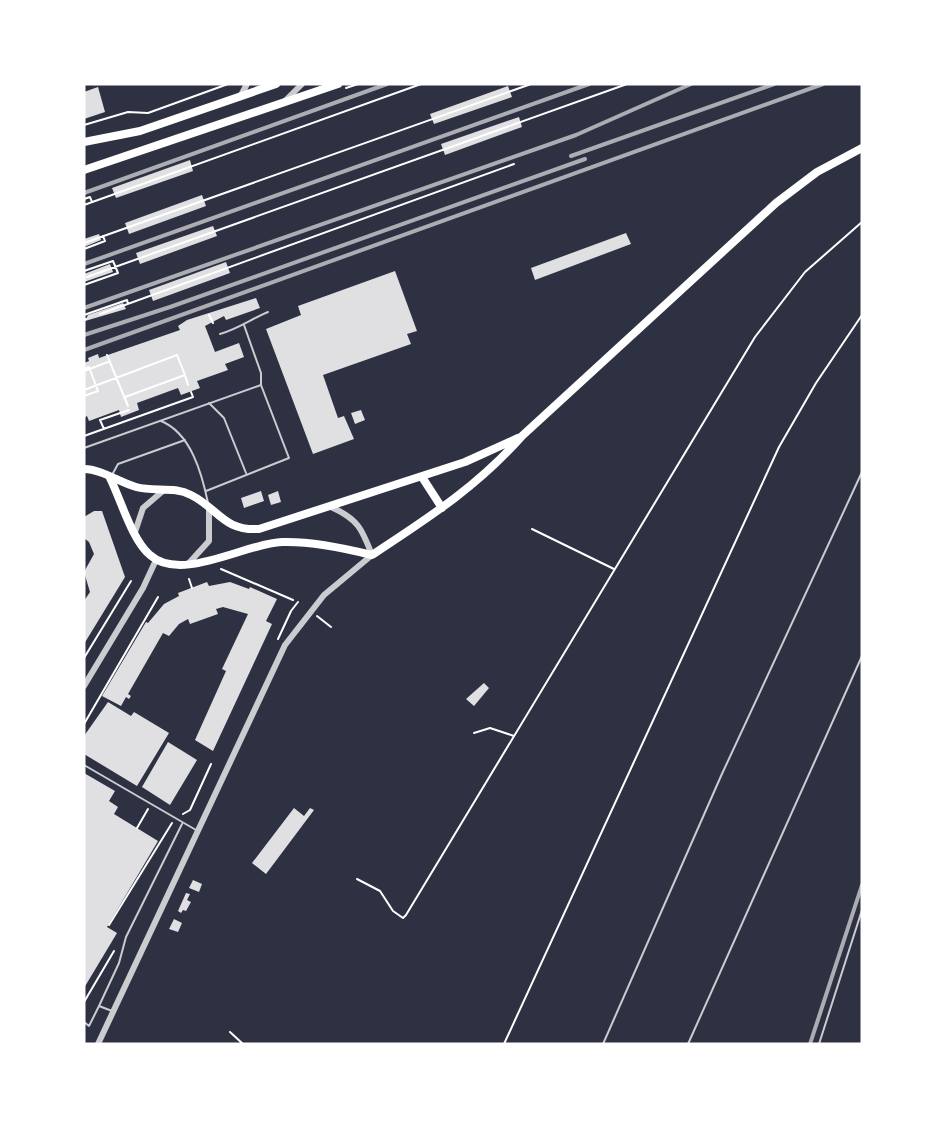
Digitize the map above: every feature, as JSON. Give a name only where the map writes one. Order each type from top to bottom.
[{"type":"main road","points":[[84,142],[140,132],[276,84]]},
{"type":"main road","points":[[84,170],[338,84]]},
{"type":"main road","points":[[111,478],[135,532],[145,550],[156,560],[174,564],[189,563],[216,559],[263,544],[284,542],[315,544],[372,555],[442,508],[494,468],[522,436],[776,203],[817,172],[862,148]]},
{"type":"main road","points":[[84,469],[148,489],[189,494],[230,525],[248,530],[268,528],[422,477],[465,462],[522,436]]},
{"type":"main road","points":[[422,477],[442,508]]},
{"type":"street","points":[[240,97],[247,84]]},
{"type":"street","points":[[282,103],[302,84]]},
{"type":"street","points":[[135,532],[142,508],[165,490]]},
{"type":"street","points":[[98,1044],[294,631],[324,595],[372,555],[362,528],[354,520],[331,507]]},
{"type":"street","points":[[189,563],[209,541],[209,509]]},
{"type":"street","points":[[84,686],[143,588],[156,560]]},
{"type":"lane","points":[[220,334],[244,326],[251,319],[268,312]]},
{"type":"lane","points":[[206,491],[246,473],[289,458],[261,385],[261,374],[244,326]]},
{"type":"lane","points":[[84,448],[261,385]]},
{"type":"lane","points":[[209,403],[224,418],[246,473]]},
{"type":"lane","points":[[161,421],[174,426],[185,440],[206,491],[209,509]]},
{"type":"lane","points":[[111,478],[118,464],[185,440]]},
{"type":"lane","points":[[603,1044],[731,754],[862,472]]},
{"type":"lane","points":[[688,1044],[862,656]]},
{"type":"lane","points":[[84,765],[182,825],[198,831]]},
{"type":"lane","points":[[84,1022],[89,1026],[119,963],[126,937],[182,825]]},
{"type":"lane","points":[[819,1044],[862,910]]},
{"type":"lane","points":[[99,1006],[114,1012]]},
{"type":"path","points":[[84,125],[128,112],[147,113],[226,84]]},
{"type":"path","points":[[84,205],[421,84]]},
{"type":"path","points":[[84,243],[531,84]]},
{"type":"path","points":[[87,277],[627,84]]},
{"type":"path","points":[[100,314],[514,164]]},
{"type":"path","points":[[84,199],[90,197],[92,202]]},
{"type":"path","points":[[357,879],[380,891],[397,915],[403,918],[406,915],[754,337],[805,272],[862,222]]},
{"type":"path","points":[[84,249],[105,241],[103,236]]},
{"type":"path","points":[[84,271],[113,261],[118,273],[84,285]]},
{"type":"path","points":[[84,315],[127,300],[129,304]]},
{"type":"path","points":[[210,315],[213,323]]},
{"type":"path","points":[[504,1044],[779,447],[816,383],[862,315]]},
{"type":"path","points":[[104,429],[100,420],[129,408],[106,355]]},
{"type":"path","points":[[84,390],[177,355],[188,385]]},
{"type":"path","points":[[84,370],[108,362]]},
{"type":"path","points":[[84,370],[89,367],[98,391],[84,396]]},
{"type":"path","points":[[125,397],[185,375]]},
{"type":"path","points":[[84,436],[193,397],[191,392]]},
{"type":"path","points":[[532,529],[614,569]]},
{"type":"path","points":[[220,569],[293,600]]},
{"type":"path","points":[[189,579],[192,588]]},
{"type":"path","points":[[84,658],[130,580]]},
{"type":"path","points":[[84,724],[158,597]]},
{"type":"path","points":[[316,616],[331,627]]},
{"type":"path","points":[[474,733],[490,728],[514,736]]},
{"type":"path","points":[[109,925],[174,819],[190,810],[211,764]]},
{"type":"path","points":[[137,828],[150,805]]},
{"type":"path","points":[[84,1002],[117,946],[126,937]]},
{"type":"path","points":[[94,972],[100,976]]},
{"type":"path","points":[[230,1032],[243,1044]]},
{"type":"building","points":[[508,86],[512,97],[434,124],[430,114]]},
{"type":"building","points":[[98,87],[105,112],[84,119],[84,92]]},
{"type":"building","points":[[519,117],[522,127],[445,155],[441,144]]},
{"type":"building","points":[[190,160],[193,171],[116,198],[112,188]]},
{"type":"building","points":[[202,195],[206,206],[129,234],[125,223]]},
{"type":"building","points":[[213,226],[217,236],[140,264],[136,253]]},
{"type":"building","points":[[626,233],[631,244],[535,280],[531,268]]},
{"type":"building","points":[[99,234],[101,240],[84,247],[84,239]]},
{"type":"building","points":[[226,262],[230,273],[153,301],[149,290]]},
{"type":"building","points":[[110,264],[113,272],[84,282],[84,274]]},
{"type":"building","points":[[395,271],[417,331],[407,334],[411,344],[323,375],[338,418],[344,416],[354,439],[313,454],[266,329],[301,315],[298,306]]},
{"type":"building","points":[[256,298],[260,308],[226,320],[224,316],[205,326],[215,352],[239,343],[244,357],[225,364],[228,370],[197,381],[200,388],[181,395],[178,388],[137,403],[139,410],[121,417],[119,410],[89,421],[87,416],[84,418],[84,363],[89,361],[88,358],[98,354],[99,358],[180,330],[178,326],[187,320]]},
{"type":"building","points":[[123,303],[126,309],[85,321],[88,315]]},
{"type":"building","points":[[361,410],[365,420],[355,424],[351,413]]},
{"type":"building","points":[[261,491],[264,501],[244,508],[241,498]]},
{"type":"building","points":[[278,491],[281,502],[271,505],[268,495]]},
{"type":"building","points":[[94,511],[102,511],[125,577],[84,644],[84,601],[90,592],[84,572],[94,554],[89,542],[84,538],[84,517]]},
{"type":"building","points":[[207,582],[209,586],[230,582],[249,589],[250,587],[277,599],[266,621],[272,624],[213,751],[195,740],[226,671],[222,669],[248,614],[223,607],[216,609],[218,614],[190,624],[188,619],[179,624],[169,636],[163,633],[128,694],[131,696],[129,699],[126,697],[121,706],[102,696],[146,622],[148,623],[164,604],[179,596],[178,593]]},
{"type":"building","points":[[484,683],[489,688],[474,706],[466,699]]},
{"type":"building","points":[[108,702],[131,716],[134,712],[169,733],[137,786],[84,754],[84,736]]},
{"type":"building","points":[[168,742],[197,760],[170,805],[142,787]]},
{"type":"building","points":[[84,773],[115,791],[109,801],[118,807],[114,814],[158,841],[107,927],[117,933],[84,988]]},
{"type":"building","points":[[294,808],[304,816],[310,808],[314,810],[266,874],[252,863]]},
{"type":"building","points":[[193,880],[202,884],[199,892],[189,888]]},
{"type":"building","points":[[186,893],[190,894],[187,900],[191,902],[186,911],[183,910],[181,913],[178,911]]},
{"type":"building","points":[[174,919],[182,923],[178,932],[169,929]]},
{"type":"railway","points":[[84,193],[387,84]]},
{"type":"railway","points":[[84,264],[589,84]]},
{"type":"railway","points":[[84,308],[576,135],[691,84]]},
{"type":"railway","points":[[571,156],[774,84]]},
{"type":"railway","points":[[84,350],[823,84]]},
{"type":"railway","points":[[84,335],[170,307],[585,159]]},
{"type":"railway","points":[[810,1044],[862,885]]}]
